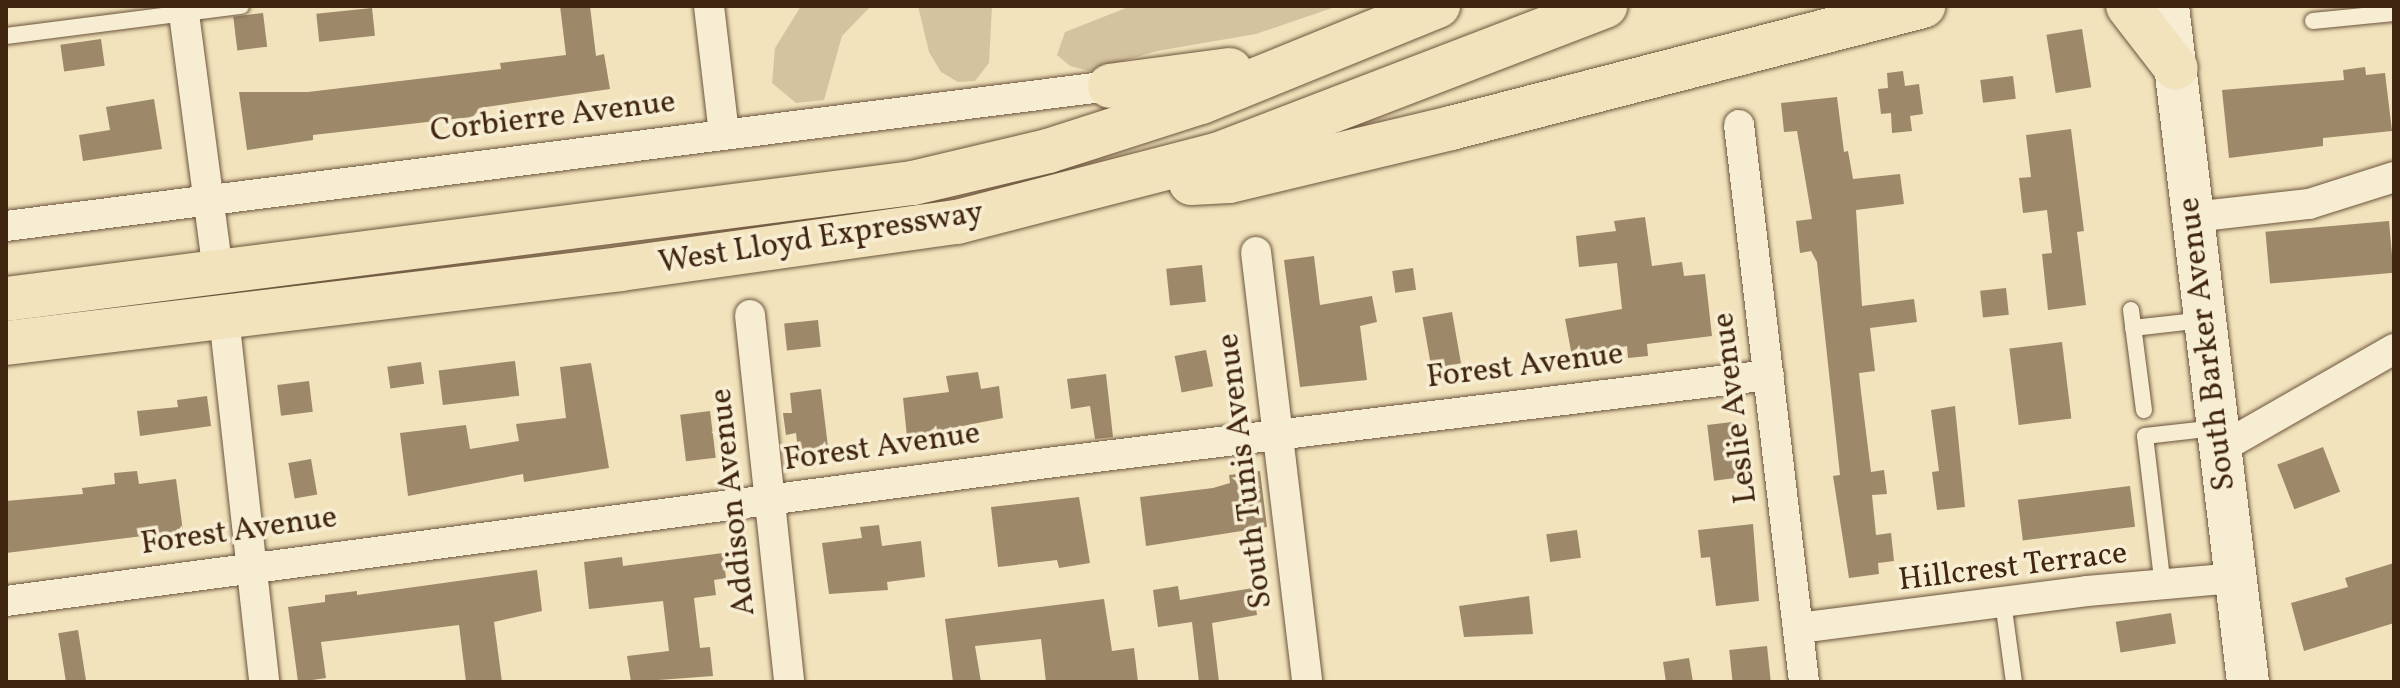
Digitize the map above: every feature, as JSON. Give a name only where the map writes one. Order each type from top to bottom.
[{"type":"highway","name":"West Lloyd Expressway","points":[[6,299],[913,183],[1048,151],[1201,102],[1438,6]]},
{"type":"highway","name":"West Lloyd Expressway","points":[[6,343],[824,243],[957,222],[1105,188],[1306,124],[1605,6]]},
{"type":"highway","points":[[1105,188],[1229,181],[1924,6]]},
{"type":"highway","points":[[2128,6],[2176,68]]},
{"type":"highway","points":[[1110,86],[1307,59]]},
{"type":"main road","name":"South Barker Avenue","points":[[2168,6],[2248,682]]},
{"type":"street","points":[[709,6],[724,133]]},
{"type":"street","points":[[184,10],[218,272]]},
{"type":"street","name":"Corbierre Avenue","points":[[6,226],[1110,86]]},
{"type":"street","name":"Leslie Avenue","points":[[1739,125],[1804,682]]},
{"type":"street","points":[[2193,217],[2309,204],[2394,177]]},
{"type":"street","name":"South Tunis Avenue","points":[[1256,252],[1307,682]]},
{"type":"street","name":"Addison Avenue","points":[[750,315],[789,682]]},
{"type":"street","points":[[224,317],[264,682]]},
{"type":"street","points":[[2220,438],[2394,349]]},
{"type":"street","name":"Forest Avenue","points":[[6,601],[250,566],[1769,375]]},
{"type":"street","name":"Hillcrest Terrace","points":[[1799,628],[2003,602],[2236,578]]},
{"type":"lane","points":[[6,36],[184,10],[241,6]]},
{"type":"lane","points":[[2313,21],[2394,13]]},
{"type":"lane","points":[[2131,310],[2144,410]]},
{"type":"lane","points":[[2133,328],[2206,320]]},
{"type":"lane","points":[[2163,587],[2145,436],[2220,438]]},
{"type":"lane","points":[[2003,602],[2014,682]]},
{"type":"shaded area","points":[[801,6],[871,6],[842,36],[824,100],[796,103],[772,83],[775,48]]},
{"type":"shaded area","points":[[918,6],[992,6],[989,63],[975,81],[958,82],[941,72],[929,52]]},
{"type":"shaded area","points":[[1131,6],[1338,6],[1256,34],[1157,51],[1089,71],[1070,66],[1057,55],[1065,32]]},
{"type":"building","points":[[560,6],[590,6],[596,56],[604,54],[610,89],[479,108],[480,116],[313,135],[313,140],[247,150],[239,92],[308,92],[501,69],[500,63],[566,55]]},
{"type":"building","points":[[372,8],[375,36],[319,42],[316,14]]},
{"type":"building","points":[[263,13],[267,47],[237,50],[233,17]]},
{"type":"building","points":[[2082,29],[2091,87],[2056,93],[2046,35]]},
{"type":"building","points":[[101,39],[105,66],[64,71],[60,45]]},
{"type":"building","points":[[2365,67],[2366,75],[2385,73],[2392,131],[2323,138],[2323,146],[2229,158],[2222,90],[2344,80],[2343,70]]},
{"type":"building","points":[[1903,71],[1905,86],[1919,84],[1923,114],[1910,116],[1912,131],[1892,133],[1891,113],[1881,114],[1878,89],[1888,88],[1887,73]]},
{"type":"building","points":[[2013,76],[2016,99],[1983,103],[1980,80]]},
{"type":"building","points":[[1837,97],[1844,152],[1848,151],[1853,179],[1900,174],[1904,204],[1856,210],[1862,306],[1914,299],[1917,322],[1870,328],[1875,371],[1859,373],[1871,472],[1884,470],[1887,494],[1872,495],[1876,535],[1891,533],[1894,561],[1878,563],[1879,574],[1849,578],[1833,476],[1840,475],[1817,262],[1811,251],[1800,253],[1796,221],[1812,219],[1797,131],[1784,132],[1781,103]]},
{"type":"building","points":[[154,99],[162,149],[83,161],[79,135],[110,130],[106,107]]},
{"type":"building","points":[[2071,129],[2084,231],[2077,232],[2086,305],[2048,310],[2042,254],[2052,253],[2047,210],[2023,213],[2019,178],[2031,177],[2026,135]]},
{"type":"building","points":[[1645,217],[1652,266],[1682,262],[1684,276],[1705,274],[1712,336],[1647,344],[1648,356],[1628,358],[1627,346],[1572,356],[1565,319],[1622,309],[1617,263],[1579,267],[1576,236],[1616,231],[1614,221]]},
{"type":"building","points":[[2389,221],[2394,273],[2270,284],[2265,232]]},
{"type":"building","points":[[1314,256],[1320,305],[1372,296],[1377,322],[1360,326],[1367,380],[1300,387],[1284,260]]},
{"type":"building","points":[[1202,265],[1206,302],[1170,306],[1166,269]]},
{"type":"building","points":[[1413,268],[1416,290],[1395,293],[1392,271]]},
{"type":"building","points":[[2006,288],[2009,315],[1983,318],[1980,291]]},
{"type":"building","points":[[1452,312],[1461,363],[1431,368],[1422,317]]},
{"type":"building","points":[[818,320],[821,347],[787,350],[784,324]]},
{"type":"building","points":[[2062,342],[2071,418],[2019,425],[2009,348]]},
{"type":"building","points":[[1206,350],[1213,386],[1182,392],[1175,356]]},
{"type":"building","points":[[515,361],[519,396],[443,405],[439,370]]},
{"type":"building","points":[[421,362],[424,384],[390,389],[387,367]]},
{"type":"building","points":[[591,363],[609,468],[524,482],[523,474],[408,496],[400,433],[466,425],[470,449],[519,441],[516,424],[566,418],[560,367]]},
{"type":"building","points":[[978,372],[981,389],[999,386],[1003,418],[907,437],[903,398],[949,392],[946,376]]},
{"type":"building","points":[[1106,374],[1113,437],[1095,439],[1090,406],[1071,409],[1067,379]]},
{"type":"building","points":[[309,381],[313,412],[281,416],[277,385]]},
{"type":"building","points":[[821,389],[828,447],[798,450],[796,433],[786,435],[783,413],[792,413],[790,393]]},
{"type":"building","points":[[207,396],[211,426],[140,436],[137,411],[178,407],[177,400]]},
{"type":"building","points":[[1955,406],[1965,507],[1937,510],[1932,472],[1939,471],[1931,410]]},
{"type":"building","points":[[710,411],[716,458],[686,461],[680,415]]},
{"type":"building","points":[[1732,422],[1739,478],[1714,481],[1707,425]]},
{"type":"building","points":[[2323,447],[2340,492],[2294,509],[2277,465]]},
{"type":"building","points":[[311,459],[317,494],[295,498],[288,463]]},
{"type":"building","points":[[137,471],[139,484],[176,479],[183,531],[6,553],[6,501],[83,494],[82,488],[115,484],[114,473]]},
{"type":"building","points":[[1260,471],[1267,527],[1146,546],[1140,497],[1213,488],[1230,483],[1229,475]]},
{"type":"building","points":[[2130,486],[2135,527],[2023,540],[2018,500]]},
{"type":"building","points":[[1079,497],[1090,563],[1059,568],[1057,560],[998,567],[991,507]]},
{"type":"building","points":[[1753,524],[1759,601],[1716,606],[1710,557],[1701,558],[1698,530]]},
{"type":"building","points":[[879,525],[882,546],[921,541],[925,577],[887,582],[888,590],[829,594],[822,543],[862,538],[860,527]]},
{"type":"building","points":[[1577,530],[1581,558],[1550,562],[1546,534]]},
{"type":"building","points":[[723,553],[726,578],[714,580],[716,595],[694,598],[700,648],[710,647],[713,676],[631,682],[627,656],[669,651],[663,601],[589,609],[584,562],[622,557],[623,566]]},
{"type":"building","points":[[2394,563],[2394,623],[2304,651],[2291,603],[2348,587],[2345,578]]},
{"type":"building","points":[[537,570],[542,611],[494,622],[502,682],[466,682],[459,625],[321,642],[326,678],[298,682],[288,607],[325,602],[325,595],[357,591],[357,595]]},
{"type":"building","points":[[1178,586],[1180,600],[1253,588],[1257,615],[1212,623],[1219,682],[1199,682],[1192,622],[1158,627],[1153,590]]},
{"type":"building","points":[[1529,596],[1533,634],[1464,637],[1459,606]]},
{"type":"building","points":[[1104,599],[1112,651],[1134,648],[1138,682],[1046,682],[1041,639],[975,646],[981,682],[953,682],[945,619]]},
{"type":"building","points":[[2171,613],[2176,644],[2121,652],[2116,622]]},
{"type":"building","points":[[78,630],[86,682],[66,682],[58,633]]},
{"type":"building","points":[[1767,646],[1771,682],[1733,682],[1729,650]]},
{"type":"building","points":[[1689,658],[1693,682],[1666,682],[1663,662]]}]
